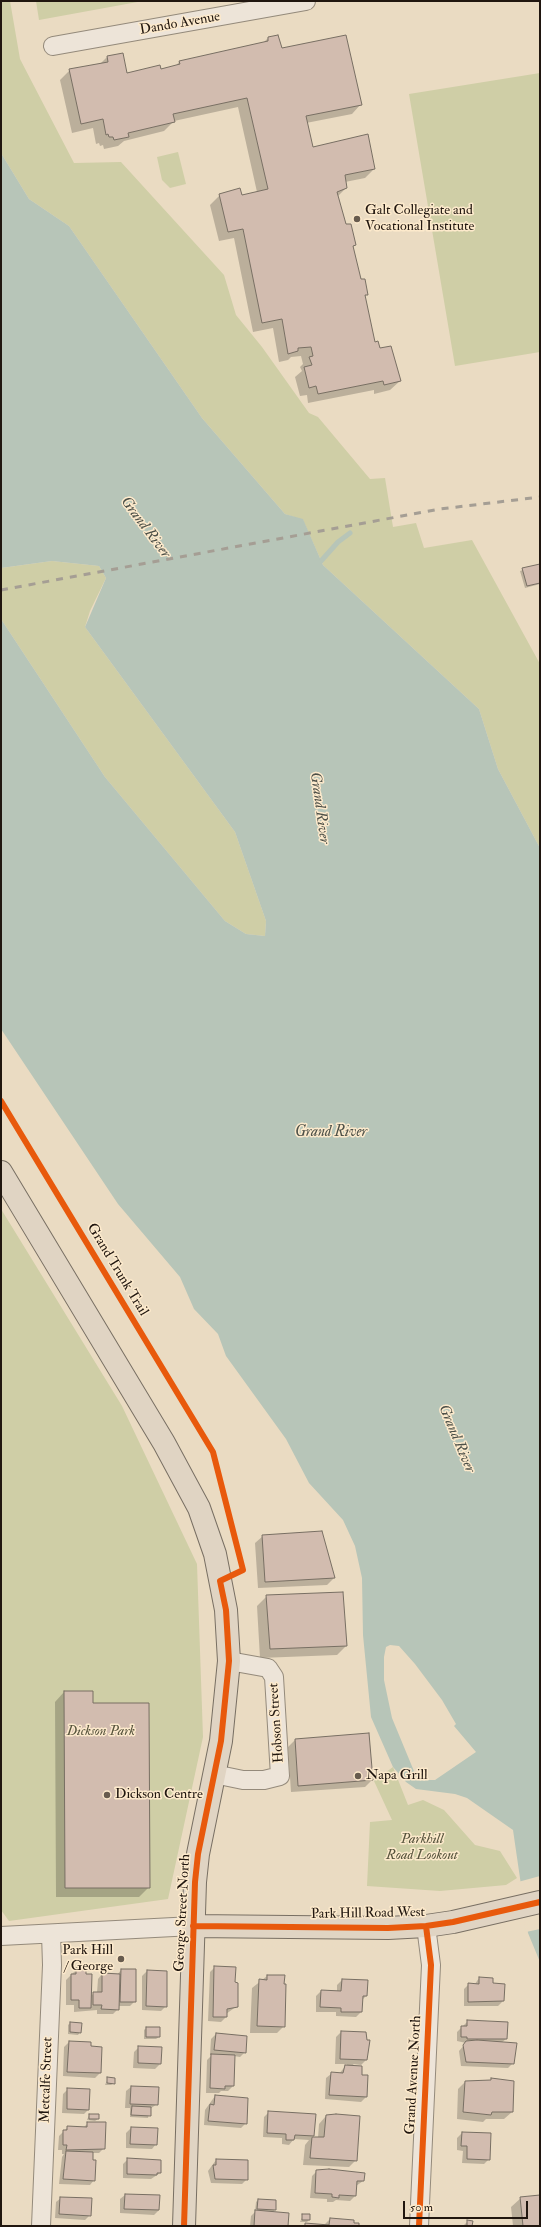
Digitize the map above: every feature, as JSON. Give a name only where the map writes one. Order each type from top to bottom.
[{"type":"main road","name":"George Street North","points":[[1,1172],[164,1443],[199,1508],[215,1554],[226,1610],[229,1661],[222,1741],[198,1854],[193,1926],[184,2226]]},
{"type":"main road","name":"Park Hill Road West","points":[[193,1926],[388,1928],[426,1926],[513,1909],[540,1902]]},
{"type":"street","name":"Dando Avenue","points":[[53,46],[306,1]]},
{"type":"street","name":"Hobson Street","points":[[214,1774],[243,1780],[264,1780],[280,1776],[274,1677],[268,1668],[229,1661]]},
{"type":"street","name":"Park Hill Road West","points":[[1,1936],[193,1926]]},
{"type":"street","name":"Grand Avenue North","points":[[419,2226],[431,1965],[426,1926]]},
{"type":"street","name":"Metcalfe Street","points":[[41,2226],[52,1965],[51,1934]]},
{"type":"green space","points":[[1,1],[10,1],[20,59],[74,163],[121,162],[224,275],[236,315],[262,347],[309,413],[318,417],[370,479],[385,478],[393,527],[416,523],[424,548],[472,540],[540,664],[540,848],[498,769],[479,709],[323,565],[303,520],[285,514],[202,418],[69,226],[29,199],[1,153]]},
{"type":"green space","points":[[36,1],[143,1],[39,20]]},
{"type":"green space","points":[[540,73],[540,352],[455,366],[409,94]]},
{"type":"green space","points":[[178,152],[186,184],[170,188],[162,180],[157,157]]},
{"type":"green space","points":[[52,561],[99,566],[106,578],[90,611],[85,627],[235,832],[266,921],[265,936],[246,934],[225,921],[105,777],[1,619],[1,568]]},
{"type":"green space","name":"Dickson Park","points":[[1,1209],[122,1406],[197,1564],[203,1737],[168,1899],[9,1921],[1,1910]]},
{"type":"green space","name":"Parkhill Road Lookout","points":[[393,1767],[408,1805],[423,1800],[444,1810],[475,1845],[500,1851],[517,1878],[506,1885],[440,1891],[367,1886],[370,1822],[392,1820],[374,1781]]},
{"type":"water","name":"Grand River","points":[[1,153],[29,199],[69,226],[202,418],[285,514],[303,519],[323,565],[479,709],[498,769],[540,848],[540,1962],[528,1933],[513,1830],[467,1798],[455,1794],[416,1789],[406,1782],[393,1767],[371,1717],[363,1635],[362,1578],[355,1546],[343,1520],[309,1483],[286,1439],[226,1356],[218,1334],[194,1309],[180,1277],[118,1204],[1,1029],[1,619],[105,777],[225,921],[246,934],[265,936],[266,921],[235,832],[85,627],[106,578],[99,566],[52,561],[1,568]],"holes":[[[390,1645],[399,1646],[415,1664],[442,1700],[456,1724],[454,1726],[476,1752],[435,1780],[425,1780],[416,1776],[392,1718],[384,1680],[384,1657],[386,1647]]]},
{"type":"pier","points":[[540,1876],[540,1929],[526,1932],[518,1882]]},
{"type":"building","points":[[278,35],[282,48],[346,35],[362,105],[306,116],[313,147],[368,134],[375,169],[345,175],[347,188],[337,192],[346,224],[351,224],[356,245],[353,246],[361,279],[365,279],[368,295],[365,295],[375,342],[378,341],[380,348],[391,346],[401,381],[384,385],[383,381],[318,394],[316,386],[309,388],[304,367],[312,365],[309,357],[313,356],[311,347],[298,348],[298,351],[288,354],[282,319],[262,323],[243,229],[228,232],[219,194],[240,188],[242,195],[268,189],[247,98],[173,114],[175,122],[128,133],[129,137],[114,140],[113,137],[109,137],[108,134],[106,135],[103,119],[81,124],[69,69],[108,62],[107,56],[123,53],[127,73],[160,65],[161,69],[180,64],[179,61],[268,41],[268,37]]},
{"type":"building","points":[[540,564],[540,583],[527,586],[522,568]]},
{"type":"building","points":[[322,1531],[335,1578],[265,1582],[262,1535]]},
{"type":"building","points":[[343,1592],[347,1646],[270,1649],[266,1595]]},
{"type":"building","name":"Dickson Centre","points":[[64,1691],[93,1691],[93,1703],[149,1703],[150,1888],[65,1888]]},
{"type":"building","points":[[369,1733],[373,1780],[298,1786],[295,1739]]},
{"type":"building","points":[[214,1966],[236,1967],[235,1982],[238,1983],[238,2007],[227,2009],[227,2017],[213,2017]]},
{"type":"building","points":[[76,1968],[86,1968],[86,1974],[92,1974],[91,2008],[79,2008],[79,2000],[71,2000],[71,1974],[76,1974]]},
{"type":"building","points":[[121,1969],[136,1969],[136,2002],[120,2002]]},
{"type":"building","points":[[147,1970],[167,1971],[167,2007],[146,2006]]},
{"type":"building","points":[[102,1973],[120,1974],[119,2010],[101,2009],[102,2005],[93,2005],[93,1992],[102,1992]]},
{"type":"building","points":[[267,1975],[285,1975],[285,2027],[257,2026],[259,1979],[267,1980]]},
{"type":"building","points":[[479,1977],[493,1978],[493,1983],[505,1984],[504,2001],[468,2002],[468,1983],[479,1984]]},
{"type":"building","points":[[342,1979],[368,1980],[367,1996],[363,1996],[362,2012],[341,2012],[341,2008],[320,2007],[321,1990],[341,1991]]},
{"type":"building","points":[[467,2020],[508,2022],[507,2039],[467,2039],[467,2037],[461,2037],[461,2026],[467,2026]]},
{"type":"building","points":[[70,2022],[82,2023],[81,2033],[70,2032]]},
{"type":"building","points":[[146,2027],[160,2027],[160,2037],[146,2037]]},
{"type":"building","points":[[341,2031],[366,2032],[367,2040],[370,2040],[367,2060],[340,2059]]},
{"type":"building","points":[[216,2033],[247,2036],[246,2053],[214,2050]]},
{"type":"building","points":[[477,2040],[517,2043],[514,2064],[466,2062],[463,2045],[466,2041]]},
{"type":"building","points":[[69,2041],[91,2042],[91,2046],[102,2047],[101,2073],[67,2072]]},
{"type":"building","points":[[138,2046],[162,2047],[161,2064],[138,2063]]},
{"type":"building","points":[[211,2054],[235,2055],[234,2086],[225,2086],[225,2089],[210,2088]]},
{"type":"building","points":[[345,2065],[362,2066],[362,2075],[368,2075],[367,2097],[329,2095],[331,2072],[343,2073]]},
{"type":"building","points":[[107,2077],[115,2078],[115,2084],[107,2083]]},
{"type":"building","points":[[491,2078],[514,2081],[513,2112],[492,2112],[491,2115],[463,2112],[465,2081],[491,2080]]},
{"type":"building","points":[[131,2086],[159,2087],[158,2105],[130,2104]]},
{"type":"building","points":[[67,2088],[90,2089],[89,2110],[67,2109]]},
{"type":"building","points":[[215,2095],[248,2098],[247,2124],[208,2121],[210,2104],[214,2105]]},
{"type":"building","points":[[132,2106],[151,2107],[151,2116],[131,2115]]},
{"type":"building","points":[[268,2111],[316,2114],[314,2136],[295,2135],[294,2140],[286,2140],[286,2134],[267,2133]]},
{"type":"building","points":[[89,2114],[99,2114],[99,2119],[89,2119]]},
{"type":"building","points":[[336,2114],[360,2116],[357,2161],[310,2158],[312,2137],[324,2137],[326,2115]]},
{"type":"building","points":[[87,2122],[106,2122],[105,2149],[66,2150],[67,2145],[63,2145],[63,2130],[67,2130],[67,2126],[87,2127]]},
{"type":"building","points":[[131,2127],[158,2128],[157,2145],[130,2144]]},
{"type":"building","points":[[462,2132],[491,2133],[490,2160],[467,2159],[467,2146],[461,2146]]},
{"type":"building","points":[[66,2151],[93,2152],[93,2160],[96,2160],[95,2181],[63,2179]]},
{"type":"building","points":[[127,2158],[161,2160],[161,2173],[157,2173],[157,2175],[127,2174]]},
{"type":"building","points":[[216,2159],[248,2160],[248,2180],[215,2179],[213,2165],[216,2165]]},
{"type":"building","points":[[329,2169],[365,2173],[364,2181],[357,2181],[356,2196],[339,2195],[339,2198],[332,2197],[332,2194],[315,2193],[316,2170]]},
{"type":"building","points":[[125,2194],[160,2195],[159,2210],[124,2209]]},
{"type":"building","points":[[540,2195],[540,2226],[523,2226],[520,2197]]},
{"type":"building","points":[[60,2197],[92,2198],[91,2216],[59,2214]]},
{"type":"building","points":[[258,2199],[276,2200],[276,2210],[257,2209]]},
{"type":"building","points":[[255,2210],[289,2213],[288,2226],[254,2226]]},
{"type":"building","points":[[302,2214],[310,2214],[310,2220],[302,2220]]},
{"type":"building","points":[[330,2218],[354,2220],[354,2223],[359,2223],[359,2226],[305,2226],[305,2223],[329,2225]]},
{"type":"building","points":[[467,2220],[473,2221],[472,2226],[467,2226]]},
{"type":"waterway","points":[[321,561],[338,542],[350,533]]},
{"type":"railway","points":[[1,590],[440,509],[540,497]]},
{"type":"cycle path","name":"Grand Trunk Trail","points":[[1,1101],[213,1452],[243,1570],[220,1581],[226,1610],[229,1661],[221,1741],[198,1854],[195,1882],[184,2226]]},
{"type":"cycle path","points":[[193,1926],[388,1928],[426,1926],[453,1922],[540,1902]]},
{"type":"cycle path","points":[[419,2226],[431,1965],[426,1926]]},
{"type":"place","name":"Galt Collegiate and Vocational Institute","points":[[357,219]]},
{"type":"place","name":"Napa Grill","points":[[358,1776]]},
{"type":"place","name":"Dickson Centre","points":[[107,1795]]},
{"type":"place","name":"Park Hill / George","points":[[121,1959]]}]
